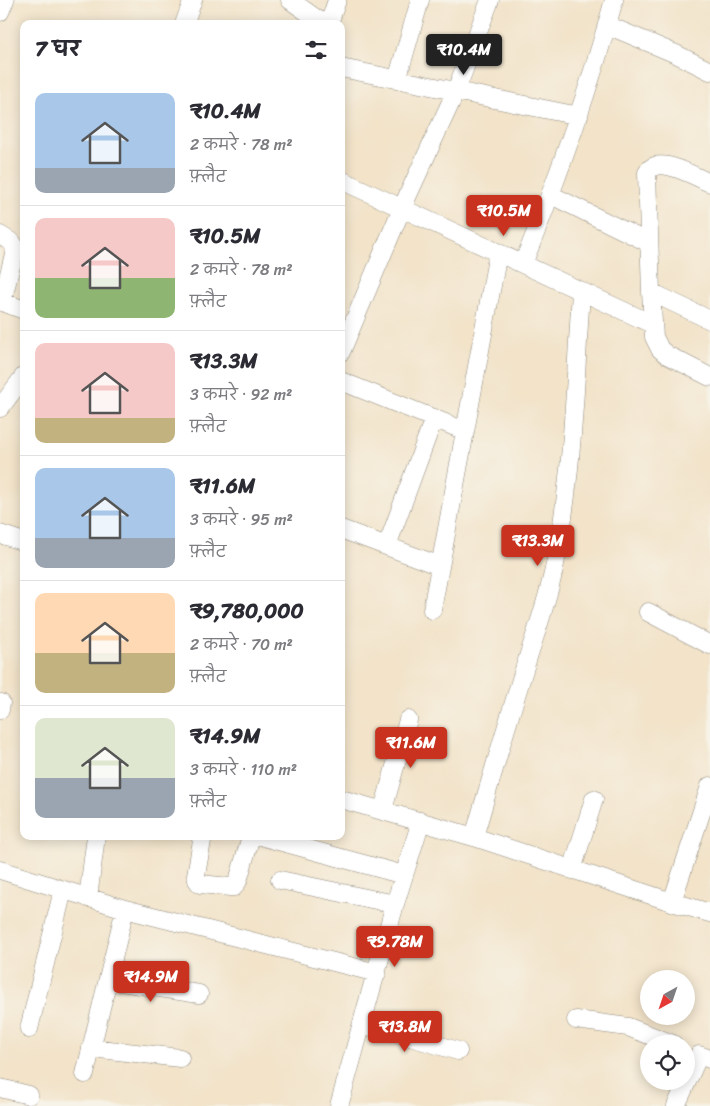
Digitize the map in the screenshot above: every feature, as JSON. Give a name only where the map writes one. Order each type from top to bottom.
[{"type":"street","points":[[0,12],[5,0]]},
{"type":"street","points":[[186,20],[193,0]]},
{"type":"street","points":[[290,0],[318,20]]},
{"type":"street","points":[[330,20],[338,0]]},
{"type":"street","points":[[397,80],[420,0]]},
{"type":"street","points":[[345,343],[402,208],[456,91],[490,0]]},
{"type":"street","points":[[522,264],[551,195],[579,116],[614,0]]},
{"type":"street","points":[[607,25],[676,54],[710,71]]},
{"type":"street","points":[[345,69],[579,116]]},
{"type":"street","points":[[710,183],[666,164],[655,165],[647,173],[654,338],[660,349],[667,355],[710,377]]},
{"type":"street","points":[[345,182],[652,324]]},
{"type":"street","points":[[551,195],[649,243]]},
{"type":"street","points":[[0,235],[13,243],[15,250],[1,301],[20,308]]},
{"type":"street","points":[[432,610],[498,253]]},
{"type":"street","points":[[474,837],[555,565],[564,509],[571,442],[581,292]]},
{"type":"street","points":[[651,292],[710,320]]},
{"type":"street","points":[[0,408],[20,381]]},
{"type":"street","points":[[345,383],[465,431]]},
{"type":"street","points":[[387,546],[434,418]]},
{"type":"street","points":[[345,530],[440,566]]},
{"type":"street","points":[[0,534],[20,541]]},
{"type":"street","points":[[648,612],[710,645]]},
{"type":"street","points":[[383,810],[408,720]]},
{"type":"street","points":[[672,902],[710,786]]},
{"type":"street","points":[[572,870],[594,799]]},
{"type":"street","points":[[345,800],[474,837],[710,913]]},
{"type":"street","points":[[339,1106],[395,904],[421,821]]},
{"type":"street","points":[[88,898],[95,840]]},
{"type":"street","points":[[202,840],[197,880],[200,884],[230,887],[234,887],[238,881],[249,840]]},
{"type":"street","points":[[275,840],[404,875]]},
{"type":"street","points":[[0,870],[125,909],[377,973]]},
{"type":"street","points":[[280,880],[395,904]]},
{"type":"street","points":[[29,1028],[62,890]]},
{"type":"street","points":[[85,1074],[125,909]]},
{"type":"street","points":[[108,980],[199,994]]},
{"type":"street","points":[[576,1020],[628,1027],[649,1035]]},
{"type":"street","points":[[362,1023],[458,1051]]},
{"type":"street","points":[[91,1048],[180,1058]]},
{"type":"street","points":[[676,1106],[698,1054]]},
{"type":"street","points":[[0,1088],[29,1095]]}]
